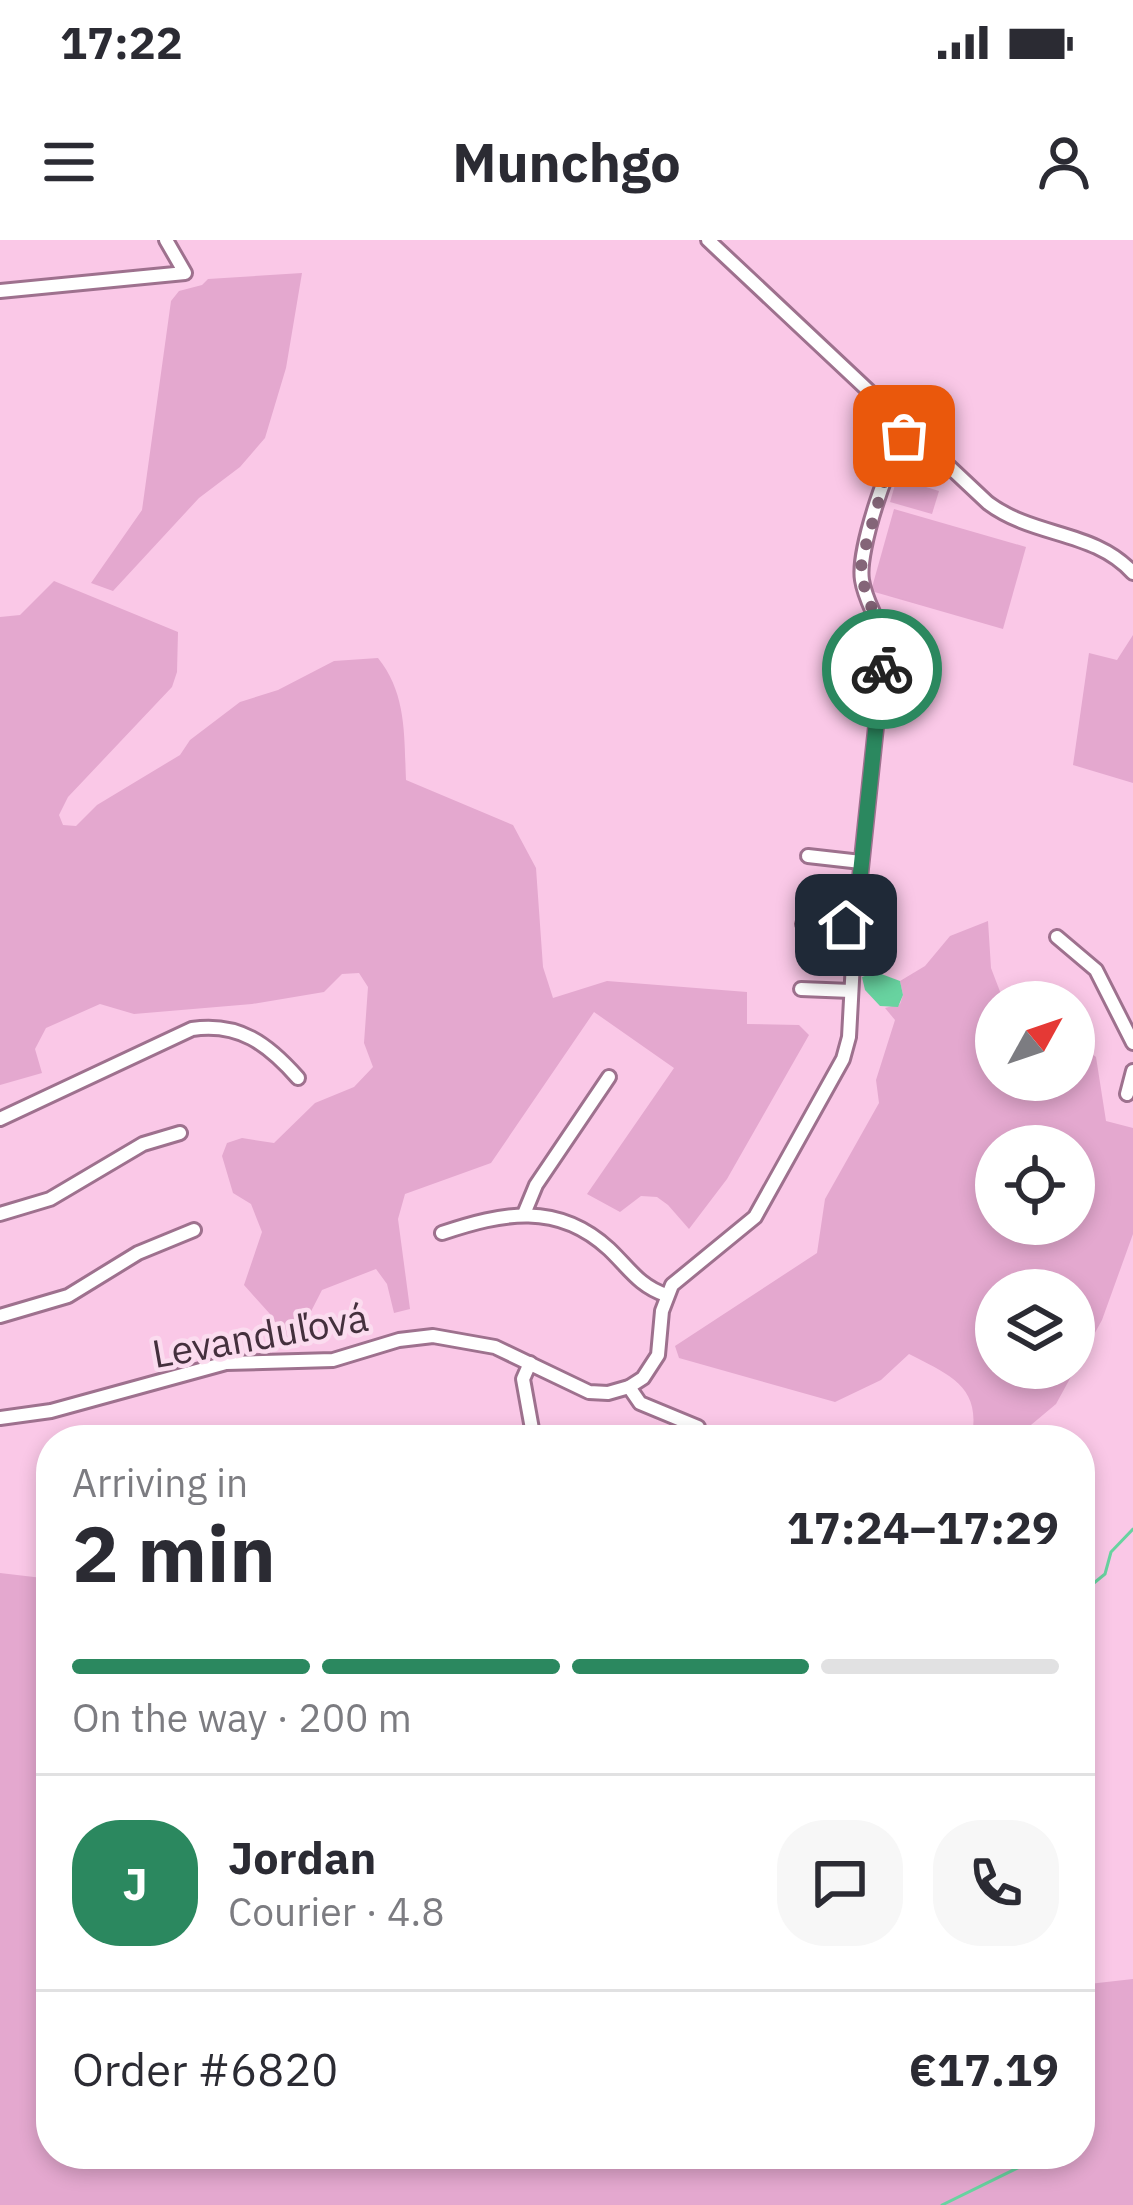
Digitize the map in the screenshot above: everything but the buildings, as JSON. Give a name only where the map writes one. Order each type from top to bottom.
[{"type":"street","points":[[0,291],[185,273],[166,240]]},
{"type":"street","points":[[708,240],[988,503],[1042,532],[1089,542],[1117,557],[1133,573]]},
{"type":"street","points":[[693,1425],[640,1403],[629,1387],[643,1378],[658,1355],[666,1295],[682,1273],[744,1229],[766,1201],[843,1058],[849,1036],[855,925],[884,651],[880,623],[862,583],[861,562],[893,452],[910,430]]},
{"type":"street","points":[[808,856],[861,862]]},
{"type":"street","points":[[803,924],[855,925]]},
{"type":"street","points":[[1057,937],[1096,970],[1133,1043]]},
{"type":"street","points":[[801,988],[851,991]]},
{"type":"street","points":[[0,1119],[192,1028],[216,1027],[254,1037],[298,1078]]},
{"type":"street","points":[[1127,1094],[1133,1071]]},
{"type":"street","points":[[524,1214],[536,1185],[609,1078]]},
{"type":"street","points":[[0,1214],[50,1199],[143,1144],[180,1133]]},
{"type":"street","points":[[442,1233],[491,1216],[554,1219],[587,1234],[611,1251],[642,1285],[666,1295]]},
{"type":"street","points":[[0,1316],[68,1296],[138,1253],[194,1230]]},
{"type":"street","name":"Levanduľová","points":[[0,1418],[51,1411],[226,1363],[333,1360],[415,1338],[470,1340],[589,1393],[629,1387]]},
{"type":"street","points":[[530,1364],[523,1379],[531,1425]]},
{"type":"shaded area","points":[[302,273],[286,368],[265,438],[240,467],[199,498],[113,591],[91,583],[142,510],[171,301],[179,291],[208,279]]},
{"type":"shaded area","points":[[897,478],[939,491],[932,514],[890,502]]},
{"type":"shaded area","points":[[894,509],[1026,547],[1003,629],[871,591]]},
{"type":"shaded area","points":[[54,581],[178,632],[172,687],[68,797],[59,815],[63,825],[76,826],[97,805],[180,755],[190,740],[240,702],[278,690],[334,661],[378,658],[399,701],[406,780],[513,825],[536,868],[543,967],[553,998],[607,981],[747,992],[747,1024],[799,1025],[809,1035],[727,1179],[689,1229],[657,1197],[641,1196],[620,1212],[587,1194],[674,1068],[594,1012],[491,1163],[405,1194],[398,1219],[410,1309],[394,1313],[387,1284],[376,1269],[322,1290],[301,1331],[285,1338],[244,1285],[262,1232],[251,1204],[233,1193],[222,1156],[227,1143],[242,1138],[274,1143],[315,1103],[354,1087],[373,1067],[364,1043],[368,987],[359,973],[342,974],[324,992],[252,1004],[134,1014],[100,1004],[46,1028],[35,1049],[42,1073],[0,1085],[0,617],[20,615]]},
{"type":"shaded area","points":[[1133,635],[1133,783],[1073,765],[1089,653],[1117,660]]},
{"type":"shaded area","points":[[988,921],[996,981],[975,981],[975,1101],[1095,1101],[1095,1056],[1106,1121],[1133,1128],[1133,1234],[1095,1333],[1095,1269],[975,1269],[975,1389],[1064,1389],[1056,1404],[1031,1425],[973,1425],[972,1407],[960,1385],[909,1354],[881,1380],[835,1402],[679,1358],[675,1346],[817,1253],[825,1199],[879,1103],[876,1080],[895,1020],[885,1008],[900,1004],[900,981],[925,966],[950,936]]},
{"type":"shaded area","points":[[876,972],[900,981],[903,995],[898,1007],[880,1006],[865,990],[862,977]]},
{"type":"shaded area","points":[[0,1573],[36,1577],[36,2169],[1095,2169],[1095,1983],[1133,1979],[1133,2205],[0,2205]]},
{"type":"waterway","points":[[1095,1582],[1105,1574],[1111,1552],[1133,1529]]},
{"type":"waterway","points":[[942,2205],[1015,2169]]},
{"type":"way so far","points":[[882,669],[884,637],[862,583],[861,562],[893,452],[904,436]]},
{"type":"route","points":[[846,925],[855,925],[882,669]]}]
